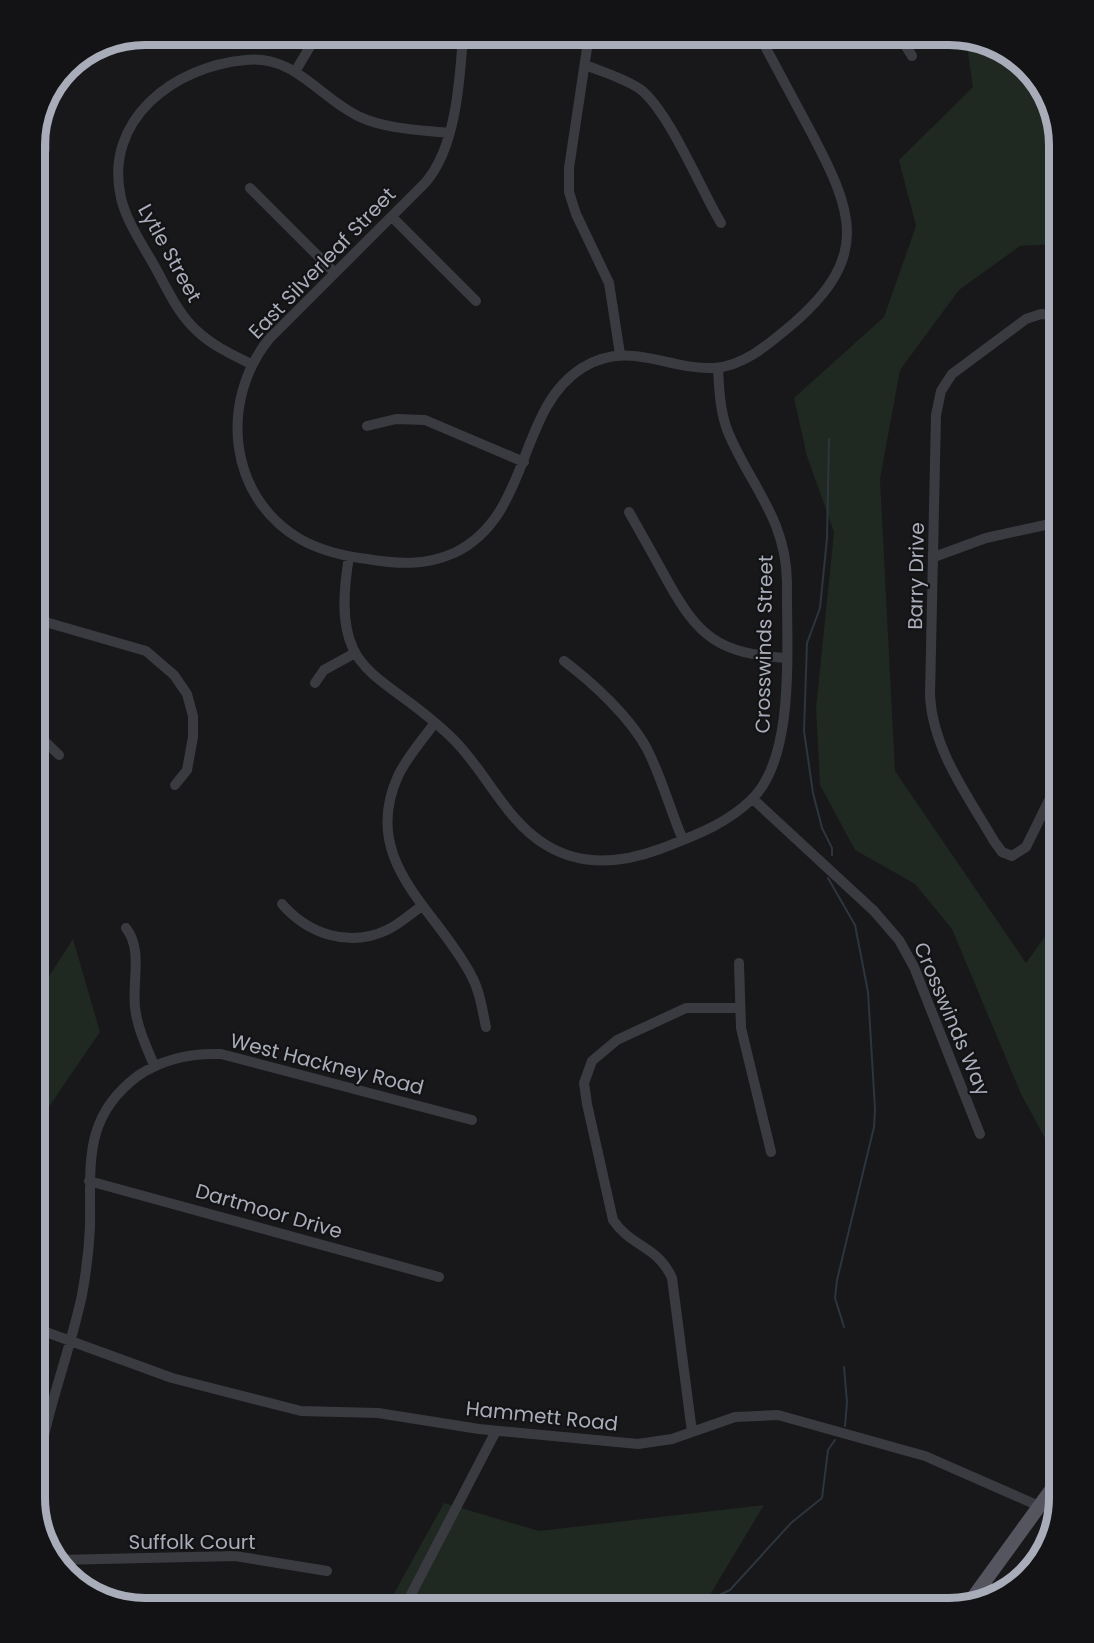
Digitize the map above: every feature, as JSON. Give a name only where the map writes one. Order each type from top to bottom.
[{"type":"main road","points":[[975,1595],[1049,1492]]},
{"type":"street","points":[[296,70],[311,45]]},
{"type":"street","name":"East Silverleaf Street","points":[[462,45],[449,133],[442,161],[425,183],[392,217],[269,339],[251,364],[241,392],[236,422],[239,453],[249,483],[266,511],[289,532],[321,549],[349,557],[412,563],[437,559],[460,550],[480,536],[495,519],[524,462],[548,406],[562,385],[584,367],[620,354]]},
{"type":"street","points":[[588,45],[569,168],[569,192],[576,214],[609,283],[620,354],[718,368],[732,365],[755,354],[807,311],[835,276],[847,236],[847,216],[839,188],[764,45]]},
{"type":"street","points":[[905,45],[912,56]]},
{"type":"street","name":"Lytle Street","points":[[251,364],[208,340],[180,311],[126,213],[119,187],[119,159],[126,135],[138,114],[155,95],[174,82],[222,65],[246,60],[270,61],[296,70],[363,119],[449,133]]},
{"type":"street","points":[[585,65],[633,85],[649,98],[666,122],[721,223]]},
{"type":"street","points":[[250,188],[335,273]]},
{"type":"street","points":[[392,217],[476,301]]},
{"type":"street","name":"Barry Drive","points":[[1049,314],[1041,314],[1026,319],[958,370],[943,386],[936,416],[930,696],[937,738],[1002,852],[1012,856],[1021,852],[1031,838],[1049,801]]},
{"type":"street","name":"Crosswinds Street","points":[[349,557],[343,617],[347,635],[355,653],[373,675],[465,751],[522,826],[555,850],[585,860],[614,861],[642,855],[720,824],[753,799],[768,776],[782,741],[785,547],[773,518],[727,431],[722,412],[718,368]]},
{"type":"street","points":[[367,426],[396,419],[425,420],[524,462]]},
{"type":"street","points":[[630,512],[682,608],[699,629],[717,642],[736,650],[756,656],[785,658]]},
{"type":"street","points":[[934,557],[986,538],[1049,524]]},
{"type":"street","points":[[45,622],[146,651],[174,675],[187,694],[193,716],[187,770],[175,785]]},
{"type":"street","points":[[315,683],[324,670],[355,653]]},
{"type":"street","points":[[564,661],[618,710],[639,735],[654,764],[683,840]]},
{"type":"street","points":[[434,724],[400,774],[389,812],[390,836],[395,861],[404,880],[472,977],[486,1028]]},
{"type":"street","points":[[45,742],[59,755]]},
{"type":"street","name":"Crosswinds Way","points":[[753,799],[874,911],[899,940],[914,967],[980,1134]]},
{"type":"street","points":[[282,904],[293,917],[311,928],[326,935],[348,938],[385,931],[422,906]]},
{"type":"street","points":[[126,928],[132,937],[135,951],[137,1018],[154,1065]]},
{"type":"street","points":[[739,963],[741,1028],[771,1152]]},
{"type":"street","points":[[692,1432],[672,1278],[658,1256],[623,1234],[613,1220],[585,1083],[592,1061],[617,1040],[647,1025],[686,1008],[739,1008]]},
{"type":"street","name":"West Hackney Road","points":[[45,1433],[87,1267],[91,1146],[103,1114],[122,1089],[154,1065],[197,1055],[231,1056],[472,1120]]},
{"type":"street","name":"Dartmoor Drive","points":[[89,1181],[439,1276]]},
{"type":"street","name":"Hammett Road","points":[[45,1332],[172,1378],[292,1410],[378,1413],[496,1431],[638,1444],[672,1439],[743,1415],[770,1414],[788,1417],[925,1456],[1039,1506]]},
{"type":"street","points":[[409,1598],[496,1431]]},
{"type":"street","name":"Suffolk Court","points":[[67,1560],[235,1556],[327,1571]]},
{"type":"shaded area","points":[[967,47],[981,50],[1004,62],[1024,79],[1036,95],[1046,119],[1048,132],[1049,245],[1020,246],[959,290],[900,370],[880,479],[895,771],[1026,963],[1049,931],[1049,1146],[1021,1094],[952,929],[915,884],[855,850],[820,785],[816,708],[834,532],[807,456],[794,398],[884,317],[916,226],[899,160],[973,87]]},
{"type":"shaded area","points":[[73,939],[100,1032],[45,1112],[45,982]]},
{"type":"shaded area","points":[[444,1503],[539,1531],[764,1505],[708,1598],[392,1598]]},
{"type":"waterway","points":[[829,439],[827,538],[820,608],[807,643],[804,731],[813,793],[822,828],[832,848],[832,855]]},
{"type":"waterway","points":[[828,878],[855,925],[868,992],[875,1109],[874,1127],[837,1280],[835,1298],[844,1327]]},
{"type":"waterway","points":[[844,1367],[847,1402],[845,1426]]},
{"type":"waterway","points":[[716,1598],[730,1590],[791,1523],[822,1498],[828,1450],[835,1440]]}]
